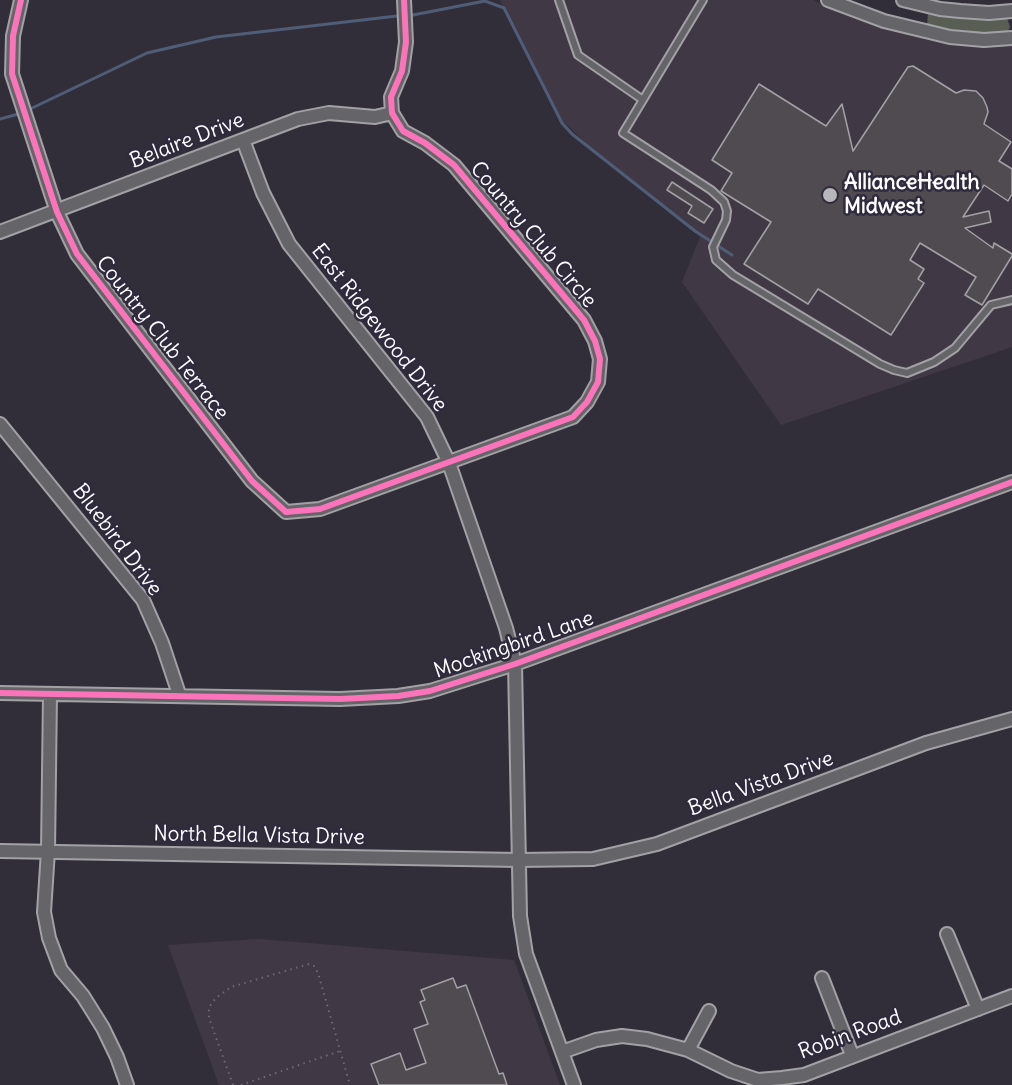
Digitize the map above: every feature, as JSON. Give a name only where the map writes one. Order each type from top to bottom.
[{"type":"street","name":"Country Club Terrace","points":[[21,0],[13,36],[12,74],[57,212],[77,254],[252,481],[286,512],[320,509],[449,463]]},
{"type":"street","points":[[392,113],[391,97],[402,71],[406,42],[404,0]]},
{"type":"street","points":[[828,0],[884,21],[950,37],[984,40],[1012,38]]},
{"type":"street","points":[[903,0],[960,11],[1012,11]]},
{"type":"street","name":"Belaire Drive","points":[[0,232],[298,119],[329,113],[375,117],[392,113]]},
{"type":"street","name":"Country Club Circle","points":[[392,113],[403,131],[425,143],[454,165],[584,320],[595,341],[600,359],[598,382],[587,402],[573,417],[449,463]]},
{"type":"street","name":"East Ridgewood Drive","points":[[243,140],[263,193],[290,244],[427,417],[449,463],[506,628],[515,664],[520,916],[526,954],[574,1085]]},
{"type":"street","name":"Bluebird Drive","points":[[2,429],[143,600],[162,643],[179,694]]},
{"type":"street","name":"Mockingbird Lane","points":[[0,693],[179,694],[340,699],[398,696],[430,691],[515,664],[1012,482]]},
{"type":"street","points":[[50,694],[48,851],[44,912],[50,938],[62,970],[83,996],[103,1028],[127,1085]]},
{"type":"street","name":"Bella Vista Drive","points":[[518,860],[593,859],[657,844],[926,743],[1012,719]]},
{"type":"street","name":"North Bella Vista Drive","points":[[0,851],[518,860]]},
{"type":"street","points":[[948,934],[978,1009]]},
{"type":"street","points":[[822,978],[852,1055]]},
{"type":"street","name":"Robin Road","points":[[562,1052],[596,1040],[622,1036],[647,1039],[688,1050],[731,1071],[758,1080],[804,1075],[1012,996]]},
{"type":"street","points":[[688,1050],[709,1011]]},
{"type":"lane","points":[[559,0],[579,55],[643,100]]},
{"type":"lane","points":[[703,0],[623,133],[711,190],[724,202],[727,211],[726,220],[713,247],[716,260],[733,275],[883,366],[908,373],[934,362],[955,348],[991,305],[1012,300]]},
{"type":"path","points":[[233,1085],[209,1018],[209,1007],[216,998],[231,987],[309,963],[318,973],[350,1085]]},
{"type":"path","points":[[241,1085],[340,1051]]},
{"type":"shaded area","name":"AllianceHealth Midwest","points":[[500,0],[813,0],[842,14],[930,41],[970,45],[1012,41],[1012,347],[781,425],[682,282],[700,237],[596,153],[560,118]]},
{"type":"shaded area","points":[[928,13],[960,18],[1007,18],[1010,27],[1004,33],[961,32],[927,27]]},
{"type":"shaded area","points":[[259,939],[514,960],[560,1085],[219,1085],[168,945]]},
{"type":"building","name":"AllianceHealth Midwest","points":[[913,66],[956,93],[964,90],[976,91],[983,98],[987,107],[988,112],[984,124],[1011,142],[999,161],[1012,169],[1012,194],[1008,201],[984,185],[963,217],[989,211],[991,222],[965,228],[993,248],[994,243],[1012,256],[982,305],[965,295],[976,277],[920,243],[910,260],[924,269],[918,279],[924,283],[891,335],[818,289],[808,304],[744,264],[771,222],[721,191],[732,173],[712,160],[759,84],[826,126],[842,104],[853,151],[908,67]]},
{"type":"building","points":[[672,182],[713,209],[704,223],[688,213],[692,206],[667,190]]},
{"type":"building","points":[[453,978],[457,988],[466,985],[499,1074],[503,1073],[507,1085],[379,1085],[371,1064],[400,1053],[406,1070],[426,1063],[414,1029],[428,1024],[420,1002],[425,1000],[421,990]]},
{"type":"waterway","points":[[413,15],[485,1],[504,8],[562,123],[572,134],[695,231],[732,255]]},
{"type":"waterway","points":[[28,110],[147,53],[216,37],[397,16]]},
{"type":"waterway","points":[[0,119],[22,113]]},
{"type":"cycle path","points":[[21,0],[13,36],[12,74],[57,212],[77,254],[252,481],[286,512],[320,509],[573,417],[587,402],[598,382],[600,359],[595,341],[584,320],[454,165],[425,143],[403,131],[392,113],[391,97],[402,71],[406,42],[404,0]]},
{"type":"cycle path","points":[[0,693],[340,699],[398,696],[430,691],[515,664],[1012,482]]},
{"type":"place","name":"AllianceHealth Midwest","points":[[830,195]]}]
